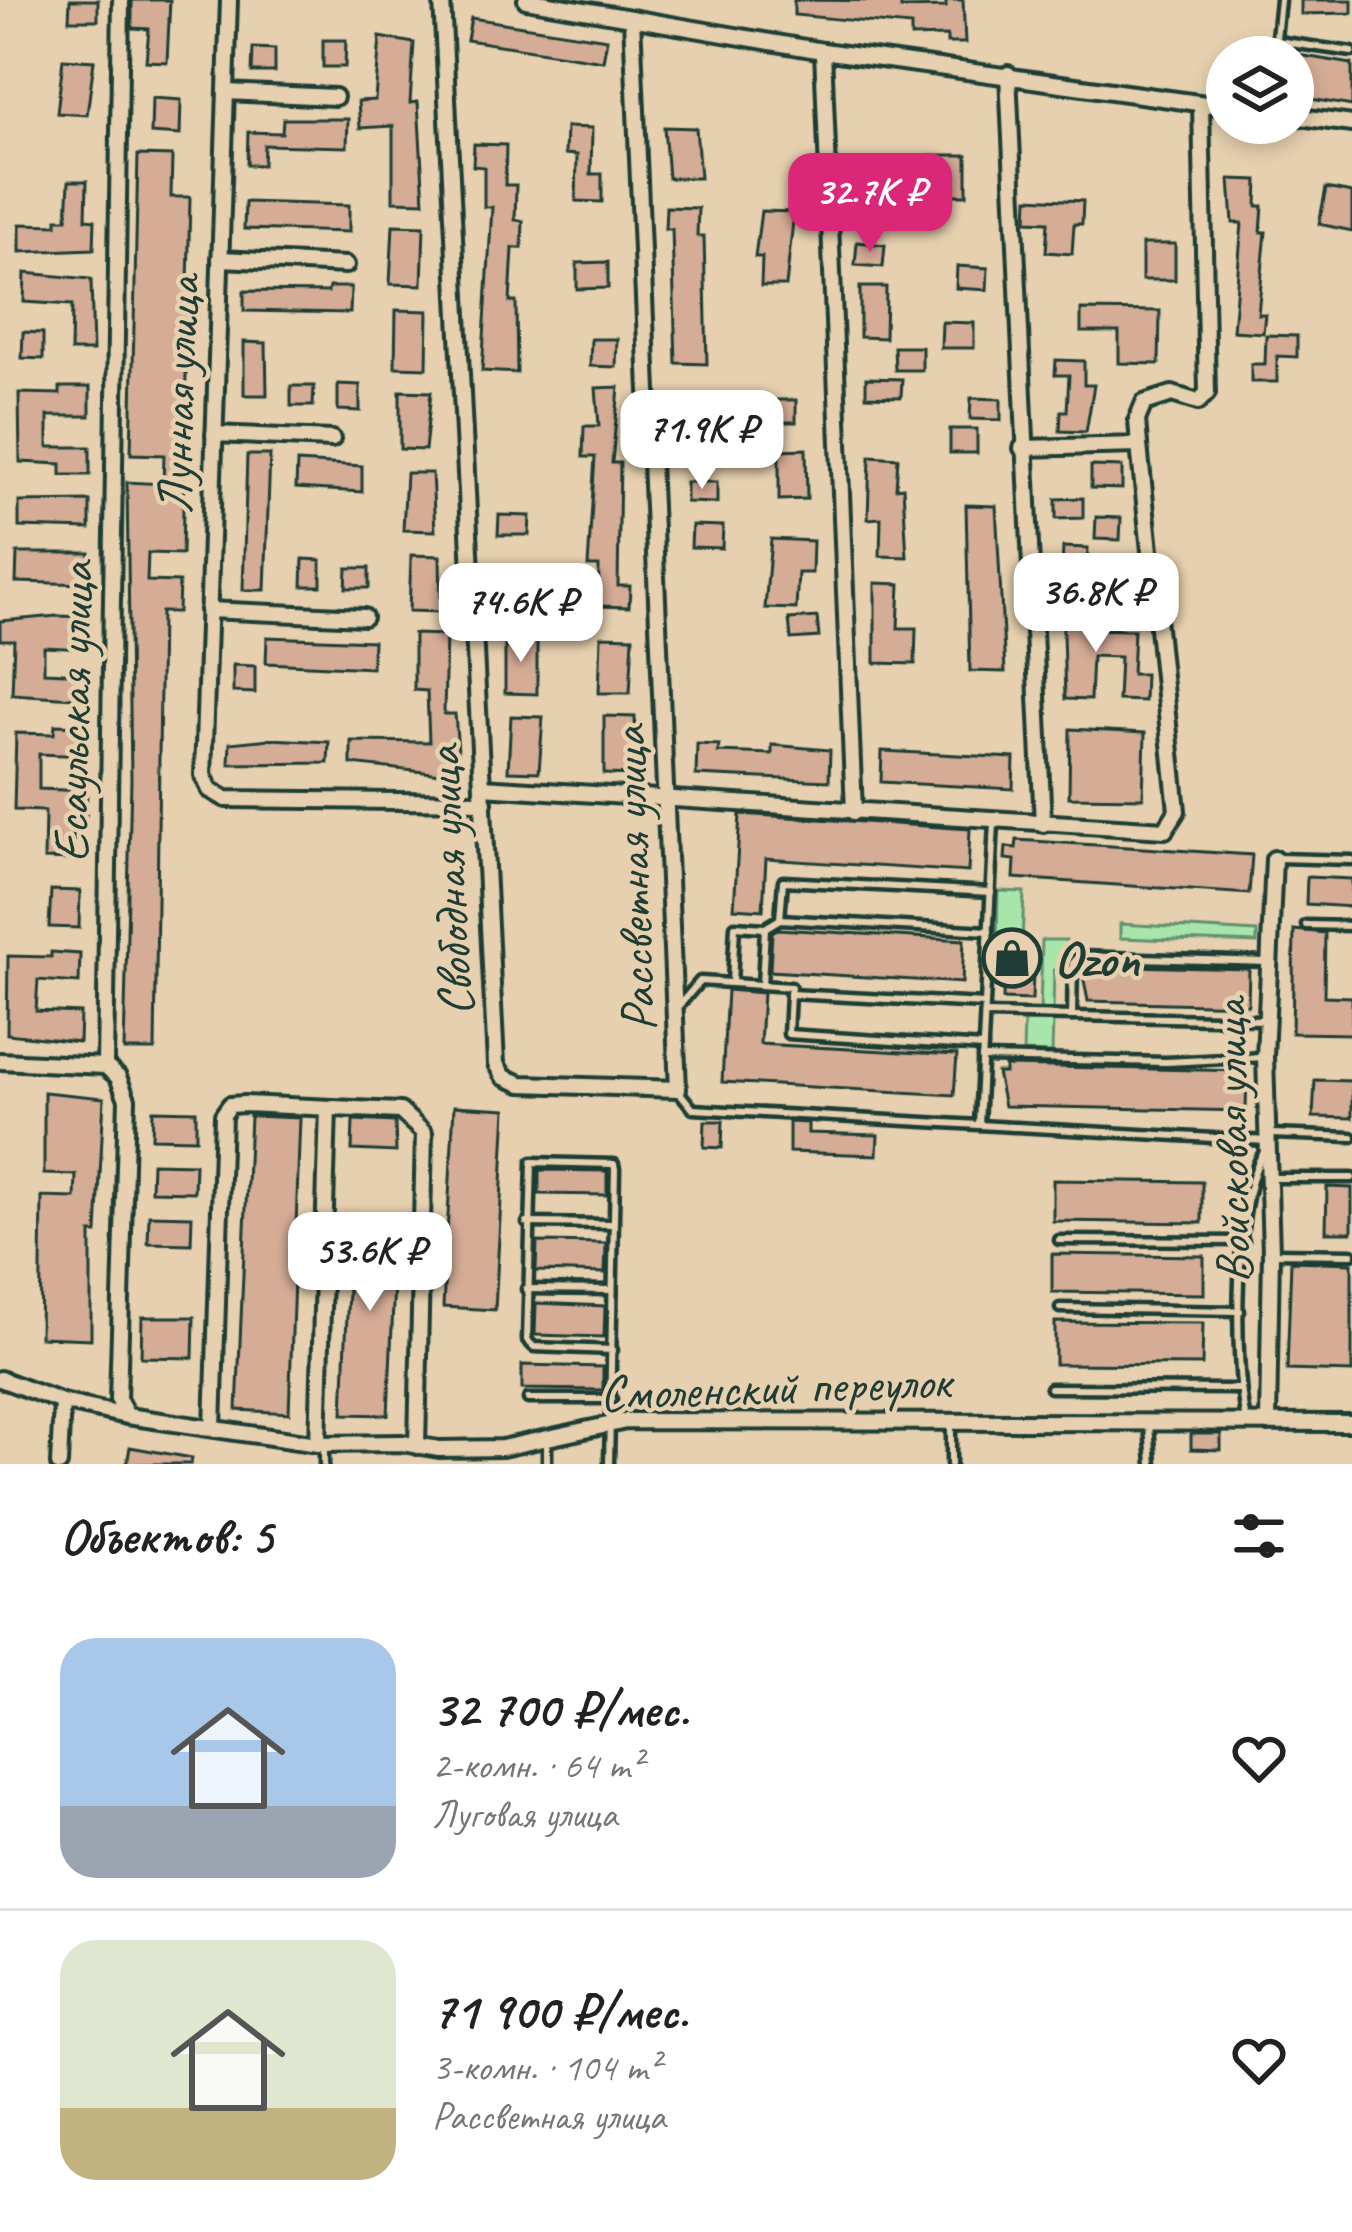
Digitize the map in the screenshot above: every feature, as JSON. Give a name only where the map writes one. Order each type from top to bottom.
[{"type":"street","name":"Есаульская улица","points":[[121,0],[105,1066],[118,1077],[127,1099],[118,1399],[127,1416]]},
{"type":"street","name":"Лунная улица","points":[[229,0],[203,775],[210,790],[226,799],[483,795]]},
{"type":"street","name":"Свободная улица","points":[[442,0],[499,1070],[520,1084],[679,1089]]},
{"type":"street","points":[[526,0],[823,51],[1206,105]]},
{"type":"street","name":"Рассветная улица","points":[[632,18],[679,1089]]},
{"type":"street","points":[[823,51],[854,812]]},
{"type":"street","points":[[1008,74],[1043,824]]},
{"type":"street","points":[[226,92],[335,97]]},
{"type":"street","points":[[483,795],[669,799],[1165,830],[1178,811],[1137,420],[1144,403],[1172,394],[1198,402],[1209,382],[1201,104]]},
{"type":"street","points":[[1314,119],[1352,124]]},
{"type":"street","points":[[220,260],[346,265]]},
{"type":"street","points":[[214,434],[332,439]]},
{"type":"street","points":[[1022,448],[1139,445]]},
{"type":"street","points":[[208,610],[364,617]]},
{"type":"street","name":"Войсковая улица","points":[[1268,1423],[1271,1252],[1265,1057],[1274,859]]},
{"type":"street","points":[[0,1060],[105,1066]]},
{"type":"street","points":[[213,1429],[223,1115],[230,1106],[244,1104],[400,1112],[424,1133],[417,1446]]},
{"type":"street","points":[[321,1444],[328,1108]]},
{"type":"street","name":"Смоленский переулок","points":[[0,1379],[62,1402],[127,1416],[321,1444],[417,1446],[439,1457],[609,1423],[951,1419],[1352,1423]]},
{"type":"street","points":[[59,1464],[62,1402]]},
{"type":"lane","points":[[1277,36],[1280,0]]},
{"type":"lane","points":[[1314,46],[1352,52]]},
{"type":"lane","points":[[979,1125],[994,821]]},
{"type":"lane","points":[[1274,859],[1352,860]]},
{"type":"lane","points":[[781,919],[783,881],[991,892]]},
{"type":"lane","points":[[732,983],[735,926],[765,928],[781,919],[989,931]]},
{"type":"lane","points":[[1306,925],[1352,926]]},
{"type":"lane","points":[[762,985],[765,928]]},
{"type":"lane","points":[[1072,1016],[1073,963],[1080,956],[1268,962]]},
{"type":"lane","points":[[676,1010],[700,981],[791,987],[788,1034],[983,1047]]},
{"type":"lane","points":[[790,994],[985,1004]]},
{"type":"lane","points":[[985,1014],[1266,1020]]},
{"type":"lane","points":[[982,1058],[1166,1062],[1265,1057]]},
{"type":"lane","points":[[679,1089],[693,1109],[1267,1141],[1352,1137]]},
{"type":"lane","points":[[1246,1423],[1239,1389],[1246,1205],[1252,1167],[1267,1141]]},
{"type":"lane","points":[[609,1464],[609,1423],[612,1400],[613,1351],[614,1290],[611,1162],[529,1163],[526,1289],[530,1345],[613,1351]]},
{"type":"lane","points":[[1268,1178],[1352,1178]]},
{"type":"lane","points":[[1246,1205],[1257,1201],[1269,1207]]},
{"type":"lane","points":[[527,1223],[614,1224]]},
{"type":"lane","points":[[1059,1240],[1244,1241]]},
{"type":"lane","points":[[1271,1252],[1352,1254]]},
{"type":"lane","points":[[526,1289],[614,1290]]},
{"type":"lane","points":[[1060,1308],[1240,1310]]},
{"type":"lane","points":[[1050,1388],[1239,1389]]},
{"type":"lane","points":[[528,1399],[612,1400]]},
{"type":"lane","points":[[951,1419],[951,1464]]},
{"type":"lane","points":[[1149,1421],[1152,1464]]},
{"type":"lane","points":[[547,1439],[547,1464]]},
{"type":"lane","points":[[321,1444],[324,1464]]},
{"type":"green space","points":[[998,891],[1024,892],[1022,944],[997,943]]},
{"type":"green space","points":[[1120,924],[1257,932],[1257,943],[1120,938]]},
{"type":"green space","points":[[1042,940],[1066,940],[1066,970],[1054,970],[1053,1012],[1040,1012]]},
{"type":"green space","points":[[1024,1021],[1053,1021],[1052,1053],[1023,1052]]},
{"type":"building","points":[[70,0],[98,0],[98,20],[69,20]]},
{"type":"building","points":[[132,0],[170,0],[167,62],[146,61],[149,29],[132,28]]},
{"type":"building","points":[[794,0],[901,1],[901,8],[946,7],[946,0],[963,0],[965,43],[947,43],[947,36],[911,37],[911,26],[794,15]]},
{"type":"building","points":[[1301,0],[1352,0],[1352,13],[1301,14]]},
{"type":"building","points":[[471,18],[607,39],[603,61],[467,40]]},
{"type":"building","points":[[380,37],[414,43],[410,103],[418,102],[424,202],[393,201],[393,126],[360,128],[358,101],[375,100]]},
{"type":"building","points":[[323,40],[346,40],[345,67],[323,67]]},
{"type":"building","points":[[253,48],[275,49],[275,72],[252,72]]},
{"type":"building","points":[[1314,58],[1352,64],[1352,106],[1314,100]]},
{"type":"building","points":[[63,59],[94,61],[87,115],[57,113]]},
{"type":"building","points":[[152,98],[181,100],[180,135],[151,133]]},
{"type":"building","points":[[283,119],[348,119],[347,147],[264,145],[263,165],[247,165],[248,132],[282,133]]},
{"type":"building","points":[[566,127],[592,128],[591,174],[602,174],[602,202],[576,201],[577,155],[565,154]]},
{"type":"building","points":[[664,127],[696,128],[700,178],[668,178]]},
{"type":"building","points":[[474,144],[506,145],[505,185],[516,185],[515,220],[523,221],[522,248],[513,248],[510,302],[516,302],[517,373],[482,371],[492,207],[484,207],[484,167],[473,166]]},
{"type":"building","points":[[138,155],[172,156],[171,197],[190,197],[182,554],[148,553],[147,581],[179,582],[178,612],[161,612],[155,1050],[124,1050],[131,780],[127,482],[163,484],[164,455],[131,454]]},
{"type":"building","points":[[931,155],[967,155],[967,195],[931,195]]},
{"type":"building","points":[[1230,179],[1258,180],[1261,232],[1266,232],[1258,314],[1265,314],[1263,333],[1233,331],[1242,223],[1233,223]]},
{"type":"building","points":[[69,181],[87,181],[86,219],[95,220],[94,249],[20,252],[20,224],[57,225],[57,219],[67,219]]},
{"type":"building","points":[[1326,188],[1352,193],[1352,231],[1319,224]]},
{"type":"building","points":[[1028,198],[1083,201],[1082,224],[1074,224],[1072,254],[1046,252],[1048,222],[1027,221]]},
{"type":"building","points":[[245,202],[349,205],[349,232],[244,229]]},
{"type":"building","points":[[666,207],[698,208],[697,236],[704,236],[707,364],[676,363],[672,229],[665,229]]},
{"type":"building","points":[[761,211],[794,212],[786,286],[761,286],[762,257],[755,257]]},
{"type":"building","points":[[393,225],[424,226],[422,285],[390,284]]},
{"type":"building","points":[[857,242],[885,245],[883,267],[855,265]]},
{"type":"building","points":[[1142,244],[1175,244],[1175,280],[1142,280]]},
{"type":"building","points":[[608,262],[608,288],[577,289],[577,263]]},
{"type":"building","points":[[957,266],[988,268],[987,290],[956,288]]},
{"type":"building","points":[[25,273],[91,279],[93,351],[71,351],[72,305],[24,302]]},
{"type":"building","points":[[329,287],[351,287],[350,313],[244,311],[244,291],[328,292]]},
{"type":"building","points":[[860,287],[886,287],[885,338],[860,337]]},
{"type":"building","points":[[396,310],[428,311],[427,368],[395,367]]},
{"type":"building","points":[[1081,310],[1160,311],[1159,364],[1119,363],[1119,332],[1081,332]]},
{"type":"building","points":[[942,322],[974,323],[974,348],[941,348]]},
{"type":"building","points":[[23,332],[43,333],[43,359],[22,358]]},
{"type":"building","points":[[1266,335],[1297,336],[1297,357],[1277,356],[1277,382],[1251,382],[1251,364],[1265,364]]},
{"type":"building","points":[[591,339],[617,339],[616,367],[590,366]]},
{"type":"building","points":[[244,342],[266,343],[267,395],[244,395]]},
{"type":"building","points":[[894,347],[922,347],[922,370],[895,370]]},
{"type":"building","points":[[1056,360],[1084,361],[1084,385],[1094,385],[1086,432],[1060,431],[1061,411],[1067,411],[1069,375],[1055,375]]},
{"type":"building","points":[[866,378],[902,379],[901,397],[866,396]]},
{"type":"building","points":[[338,384],[360,385],[360,411],[338,410]]},
{"type":"building","points":[[291,386],[314,386],[313,406],[291,406]]},
{"type":"building","points":[[60,387],[90,387],[90,416],[48,416],[48,447],[90,447],[90,475],[61,475],[61,464],[20,462],[19,393],[60,394]]},
{"type":"building","points":[[619,387],[612,463],[620,463],[618,586],[630,586],[629,607],[598,606],[599,566],[588,566],[595,457],[583,457],[584,426],[599,426],[596,388]]},
{"type":"building","points":[[400,391],[431,392],[425,450],[400,449]]},
{"type":"building","points":[[971,398],[1001,399],[1001,420],[970,419]]},
{"type":"building","points":[[760,400],[796,400],[796,422],[760,422]]},
{"type":"building","points":[[950,429],[977,429],[977,453],[950,453]]},
{"type":"building","points":[[806,449],[807,499],[779,500],[779,450]]},
{"type":"building","points":[[247,455],[270,455],[265,590],[243,590]]},
{"type":"building","points":[[870,456],[898,458],[896,488],[903,487],[907,557],[880,556],[881,518],[868,519]]},
{"type":"building","points":[[297,462],[362,466],[362,492],[296,488]]},
{"type":"building","points":[[1091,466],[1122,467],[1122,489],[1091,488]]},
{"type":"building","points":[[406,473],[432,473],[435,531],[403,530]]},
{"type":"building","points":[[686,482],[717,482],[717,503],[686,502]]},
{"type":"building","points":[[1083,498],[1083,518],[1056,519],[1056,499]]},
{"type":"building","points":[[90,501],[90,529],[19,527],[19,502]]},
{"type":"building","points":[[966,505],[996,506],[1005,672],[970,671]]},
{"type":"building","points":[[499,515],[530,516],[529,535],[498,535]]},
{"type":"building","points":[[1096,517],[1121,518],[1120,540],[1095,539]]},
{"type":"building","points":[[692,525],[723,526],[722,548],[691,547]]},
{"type":"building","points":[[771,539],[813,541],[812,573],[798,573],[796,609],[765,608]]},
{"type":"building","points":[[1063,547],[1088,548],[1087,570],[1062,569]]},
{"type":"building","points":[[17,553],[90,553],[89,584],[16,582]]},
{"type":"building","points":[[411,555],[440,556],[441,612],[409,611]]},
{"type":"building","points":[[303,559],[321,560],[321,586],[302,586]]},
{"type":"building","points":[[1103,566],[1129,567],[1128,594],[1102,593]]},
{"type":"building","points":[[347,568],[369,568],[369,588],[346,588]]},
{"type":"building","points":[[503,574],[529,575],[528,602],[502,601]]},
{"type":"building","points":[[875,583],[900,584],[898,628],[916,628],[915,664],[875,663]]},
{"type":"building","points":[[1062,601],[1088,602],[1087,629],[1134,630],[1132,674],[1145,674],[1144,701],[1118,700],[1120,657],[1092,656],[1090,700],[1065,699]]},
{"type":"building","points":[[88,617],[87,649],[44,647],[44,672],[89,674],[89,699],[12,694],[14,640],[0,640],[0,621]]},
{"type":"building","points":[[817,617],[819,637],[791,639],[789,619]]},
{"type":"building","points":[[414,634],[446,635],[444,714],[455,714],[460,776],[351,764],[351,741],[429,742],[427,691],[414,690]]},
{"type":"building","points":[[505,635],[537,636],[537,694],[505,693]]},
{"type":"building","points":[[601,636],[633,637],[630,693],[599,693]]},
{"type":"building","points":[[267,637],[373,641],[372,668],[266,663]]},
{"type":"building","points":[[233,665],[255,666],[255,693],[233,692]]},
{"type":"building","points":[[511,716],[543,717],[539,772],[508,771]]},
{"type":"building","points":[[604,716],[635,717],[636,775],[604,774]]},
{"type":"building","points":[[55,725],[87,726],[86,756],[39,754],[39,789],[87,791],[86,816],[74,815],[73,860],[44,859],[45,811],[14,810],[16,733],[54,734]]},
{"type":"building","points":[[1070,729],[1145,733],[1143,798],[1069,797]]},
{"type":"building","points":[[329,742],[328,763],[229,764],[230,743]]},
{"type":"building","points":[[697,744],[719,745],[718,752],[772,754],[772,745],[830,750],[829,781],[696,775]]},
{"type":"building","points":[[882,751],[1014,758],[1013,789],[881,782]]},
{"type":"building","points":[[740,814],[970,829],[968,872],[766,859],[763,910],[734,908]]},
{"type":"building","points":[[1017,840],[1252,855],[1249,894],[1014,878],[1015,860],[1005,859],[1006,847],[1016,848]]},
{"type":"building","points":[[1307,877],[1352,879],[1352,907],[1306,904]]},
{"type":"building","points":[[51,890],[80,891],[79,928],[49,927]]},
{"type":"building","points":[[1294,930],[1325,933],[1324,996],[1352,997],[1352,1034],[1292,1033]]},
{"type":"building","points":[[772,932],[964,940],[962,983],[770,971]]},
{"type":"building","points":[[1004,945],[1034,946],[1032,1000],[1003,999]]},
{"type":"building","points":[[51,952],[80,954],[79,983],[38,980],[36,1011],[80,1013],[79,1042],[7,1034],[8,956],[51,957]]},
{"type":"building","points":[[1089,965],[1249,969],[1248,1005],[1088,1001],[1082,970]]},
{"type":"building","points":[[727,990],[763,993],[760,1044],[957,1055],[954,1095],[722,1082]]},
{"type":"building","points":[[1005,1066],[1247,1071],[1246,1111],[1004,1106],[997,1073],[1005,1073]]},
{"type":"building","points":[[1315,1080],[1352,1081],[1352,1118],[1313,1117]]},
{"type":"building","points":[[44,1092],[104,1098],[97,1233],[91,1233],[91,1339],[40,1337],[42,1197],[75,1198],[76,1175],[44,1174]]},
{"type":"building","points":[[454,1106],[506,1109],[495,1310],[443,1307]]},
{"type":"building","points":[[153,1110],[196,1111],[196,1139],[152,1138]]},
{"type":"building","points":[[250,1116],[300,1118],[289,1413],[237,1410]]},
{"type":"building","points":[[353,1120],[395,1122],[396,1152],[352,1150]]},
{"type":"building","points":[[705,1121],[723,1121],[722,1148],[704,1147]]},
{"type":"building","points":[[789,1122],[808,1123],[808,1133],[878,1135],[877,1155],[789,1152]]},
{"type":"building","points":[[152,1163],[195,1164],[194,1192],[151,1191]]},
{"type":"building","points":[[539,1170],[607,1171],[607,1195],[539,1194]]},
{"type":"building","points":[[1053,1180],[1202,1182],[1202,1223],[1053,1221]]},
{"type":"building","points":[[1327,1187],[1352,1188],[1352,1232],[1326,1232]]},
{"type":"building","points":[[351,1214],[397,1216],[388,1415],[343,1414]]},
{"type":"building","points":[[149,1215],[192,1216],[191,1244],[148,1243]]},
{"type":"building","points":[[537,1242],[606,1243],[605,1273],[536,1271]]},
{"type":"building","points":[[1052,1254],[1204,1256],[1204,1294],[1052,1292]]},
{"type":"building","points":[[1291,1261],[1352,1263],[1352,1372],[1287,1370]]},
{"type":"building","points":[[536,1303],[605,1306],[604,1337],[535,1335]]},
{"type":"building","points":[[142,1317],[194,1317],[193,1358],[141,1357]]},
{"type":"building","points":[[1055,1322],[1203,1323],[1202,1365],[1055,1364]]},
{"type":"building","points":[[522,1365],[603,1367],[603,1390],[522,1389]]},
{"type":"building","points":[[1191,1434],[1221,1434],[1221,1450],[1191,1449]]},
{"type":"building","points":[[130,1447],[192,1458],[191,1464],[127,1464]]},
{"type":"place","name":"Ozon","points":[[1012,958]]}]
